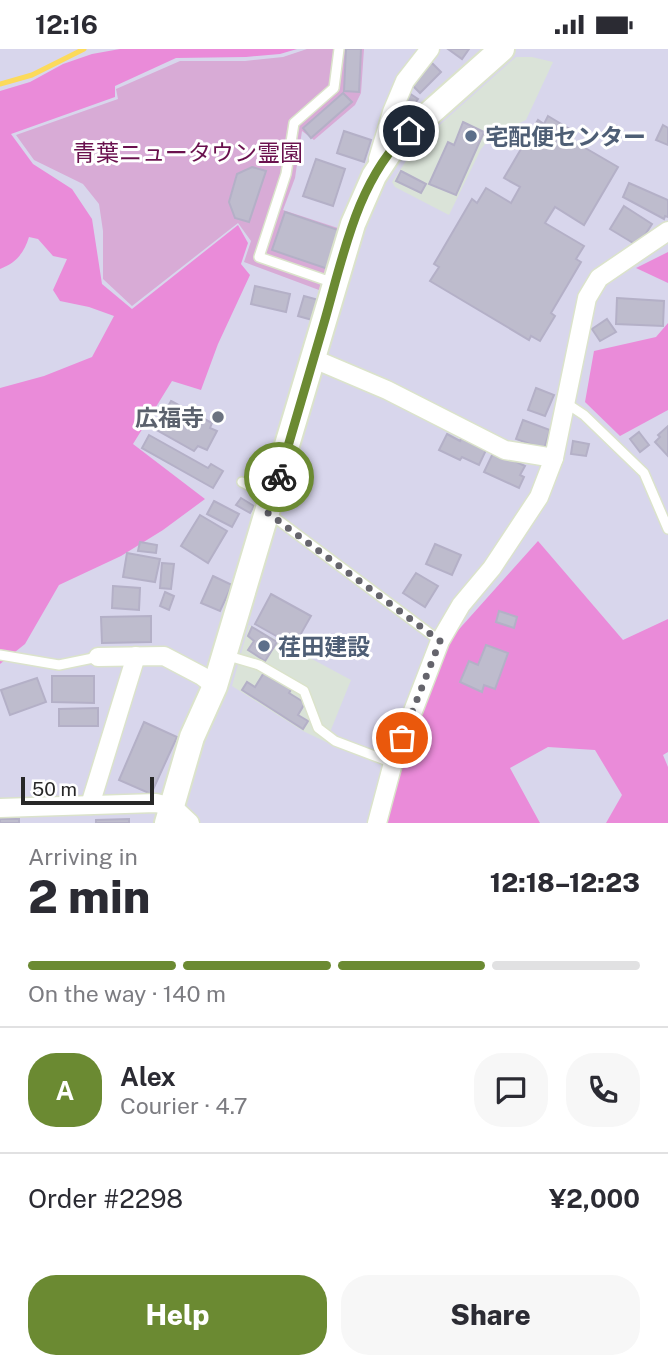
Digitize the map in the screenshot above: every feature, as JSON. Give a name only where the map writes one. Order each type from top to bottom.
[{"type":"street","points":[[0,808],[156,803],[176,819],[192,737],[215,686],[353,224],[374,176],[392,112],[405,81],[430,49]]},
{"type":"street","points":[[374,176],[395,144],[502,49]]},
{"type":"street","points":[[377,823],[393,763],[440,641],[461,605],[492,568],[539,497],[554,458],[587,298],[599,278],[668,232]]},
{"type":"street","points":[[314,359],[387,390],[505,450],[554,458]]},
{"type":"street","points":[[90,805],[136,656]]},
{"type":"street","points":[[98,657],[164,656],[215,686]]},
{"type":"lane","points":[[335,284],[258,257],[286,174],[294,123],[334,87],[339,49]]},
{"type":"lane","points":[[566,403],[584,415],[644,473],[668,529]]},
{"type":"lane","points":[[242,482],[440,641]]},
{"type":"lane","points":[[0,655],[59,665],[98,657]]},
{"type":"lane","points":[[223,655],[259,665],[304,691],[318,728],[335,741],[393,763]]},
{"type":"shaded area","points":[[120,49],[297,49],[280,54],[246,57],[176,58],[115,86],[115,97],[11,134],[33,164],[72,189],[92,219],[102,284],[132,309],[238,225],[248,243],[241,264],[250,275],[218,344],[201,390],[172,381],[133,444],[205,499],[121,556],[59,585],[25,644],[0,664],[0,388],[44,376],[92,357],[114,316],[60,301],[53,290],[67,259],[53,256],[38,239],[29,237],[19,257],[0,269],[0,91],[30,82],[63,64],[92,54]]},
{"type":"shaded area","points":[[516,57],[532,57],[553,62],[526,120],[492,136],[481,149],[449,215],[395,187],[392,182],[416,146]]},
{"type":"shaded area","points":[[668,252],[668,283],[636,268]]},
{"type":"shaded area","points":[[668,323],[668,410],[620,436],[585,402],[594,351],[656,337]]},
{"type":"shaded area","points":[[538,541],[623,640],[668,619],[668,752],[663,755],[668,767],[668,823],[606,823],[622,795],[595,750],[548,747],[510,768],[540,823],[379,823],[414,715],[453,636]]},
{"type":"shaded area","points":[[249,625],[351,680],[326,742],[303,731],[232,686]]},
{"type":"green space","name":"青葉ニュータウン霊園","points":[[307,49],[364,49],[361,93],[355,105],[314,140],[302,131],[295,178],[283,210],[344,230],[327,293],[244,262],[251,241],[238,223],[132,306],[103,279],[103,231],[99,204],[83,184],[34,160],[16,135],[118,99],[116,89],[180,61],[245,61],[283,57]]},
{"type":"building","points":[[346,49],[361,49],[359,92],[344,91]]},
{"type":"building","points":[[448,49],[469,49],[462,59]]},
{"type":"building","points":[[431,62],[441,72],[420,93],[410,83]]},
{"type":"building","points":[[343,93],[352,102],[311,138],[303,128]]},
{"type":"building","points":[[409,93],[418,99],[411,109],[402,103]]},
{"type":"building","points":[[548,116],[568,128],[563,135],[618,167],[584,225],[555,207],[545,223],[584,246],[576,259],[581,262],[551,313],[555,316],[540,341],[531,336],[529,340],[430,281],[439,267],[434,264],[472,199],[477,203],[486,188],[511,203],[520,187],[504,178],[538,120],[544,124]]},
{"type":"building","points":[[463,122],[484,132],[456,195],[429,184],[448,142],[454,145]]},
{"type":"building","points":[[663,125],[668,128],[668,145],[656,140]]},
{"type":"building","points":[[344,131],[371,140],[364,162],[337,153]]},
{"type":"building","points":[[316,159],[345,169],[333,206],[303,196]]},
{"type":"building","points":[[252,167],[266,171],[249,222],[235,218],[229,202],[237,174]]},
{"type":"building","points":[[401,171],[426,184],[421,193],[396,181]]},
{"type":"building","points":[[629,183],[668,200],[668,217],[665,216],[664,219],[623,197]]},
{"type":"building","points":[[624,206],[652,224],[638,246],[610,229]]},
{"type":"building","points":[[285,212],[341,231],[328,269],[272,250]]},
{"type":"building","points":[[255,286],[290,294],[286,312],[251,304]]},
{"type":"building","points":[[304,296],[322,301],[316,321],[298,316]]},
{"type":"building","points":[[617,298],[664,301],[663,326],[616,324]]},
{"type":"building","points":[[607,319],[616,332],[600,341],[592,329]]},
{"type":"building","points":[[536,388],[554,395],[545,416],[528,410]]},
{"type":"building","points":[[171,401],[212,423],[210,428],[217,431],[207,450],[198,446],[194,451],[155,429]]},
{"type":"building","points":[[523,420],[550,430],[544,449],[516,439]]},
{"type":"building","points":[[668,426],[668,456],[655,442]]},
{"type":"building","points":[[639,432],[649,445],[640,452],[630,439]]},
{"type":"building","points":[[447,434],[460,441],[462,436],[487,448],[479,465],[439,450]]},
{"type":"building","points":[[149,435],[208,468],[211,464],[223,471],[213,488],[142,448]]},
{"type":"building","points":[[573,441],[589,444],[586,456],[571,454]]},
{"type":"building","points":[[494,451],[525,466],[520,475],[524,477],[519,488],[484,472]]},
{"type":"building","points":[[241,498],[254,506],[250,513],[236,505]]},
{"type":"building","points":[[214,501],[239,514],[232,527],[207,514]]},
{"type":"building","points":[[200,515],[227,531],[208,563],[181,546]]},
{"type":"building","points":[[140,542],[157,545],[156,553],[138,551]]},
{"type":"building","points":[[435,544],[461,555],[452,575],[426,564]]},
{"type":"building","points":[[127,553],[160,559],[155,582],[123,577]]},
{"type":"building","points":[[162,563],[174,564],[171,589],[160,588]]},
{"type":"building","points":[[416,573],[438,586],[425,607],[403,593]]},
{"type":"building","points":[[213,576],[232,585],[220,611],[201,603]]},
{"type":"building","points":[[113,586],[140,588],[139,610],[112,608]]},
{"type":"building","points":[[165,592],[174,596],[169,610],[160,606]]},
{"type":"building","points":[[271,594],[311,616],[294,646],[255,624]]},
{"type":"building","points":[[499,611],[517,617],[514,628],[496,622]]},
{"type":"building","points":[[151,616],[151,642],[102,643],[101,617]]},
{"type":"building","points":[[252,627],[277,642],[265,661],[248,650],[254,641],[248,636]]},
{"type":"building","points":[[486,645],[508,653],[495,689],[484,685],[482,692],[460,682],[469,661],[478,665]]},
{"type":"building","points":[[265,671],[292,688],[289,693],[305,703],[298,715],[308,721],[303,729],[242,690],[247,682],[255,687]]},
{"type":"building","points":[[52,676],[94,676],[94,703],[52,702]]},
{"type":"building","points":[[37,678],[46,702],[10,715],[1,690]]},
{"type":"building","points":[[98,708],[98,726],[59,726],[59,709]]},
{"type":"building","points":[[144,722],[177,737],[151,794],[119,780]]},
{"type":"building","points":[[0,819],[19,819],[19,823],[0,823]]},
{"type":"building","points":[[129,819],[129,823],[96,823],[96,820]]},
{"type":"waterway","points":[[0,84],[32,75],[84,49]]},
{"type":"way so far","points":[[279,477],[268,513],[440,641],[402,738]]},
{"type":"place","name":"宅配便センター","points":[[471,136]]},
{"type":"place","name":"広福寺","points":[[218,417]]},
{"type":"place","name":"荏田建設","points":[[264,646]]},
{"type":"route","points":[[279,477],[353,224],[374,176],[395,144],[409,131]]}]
